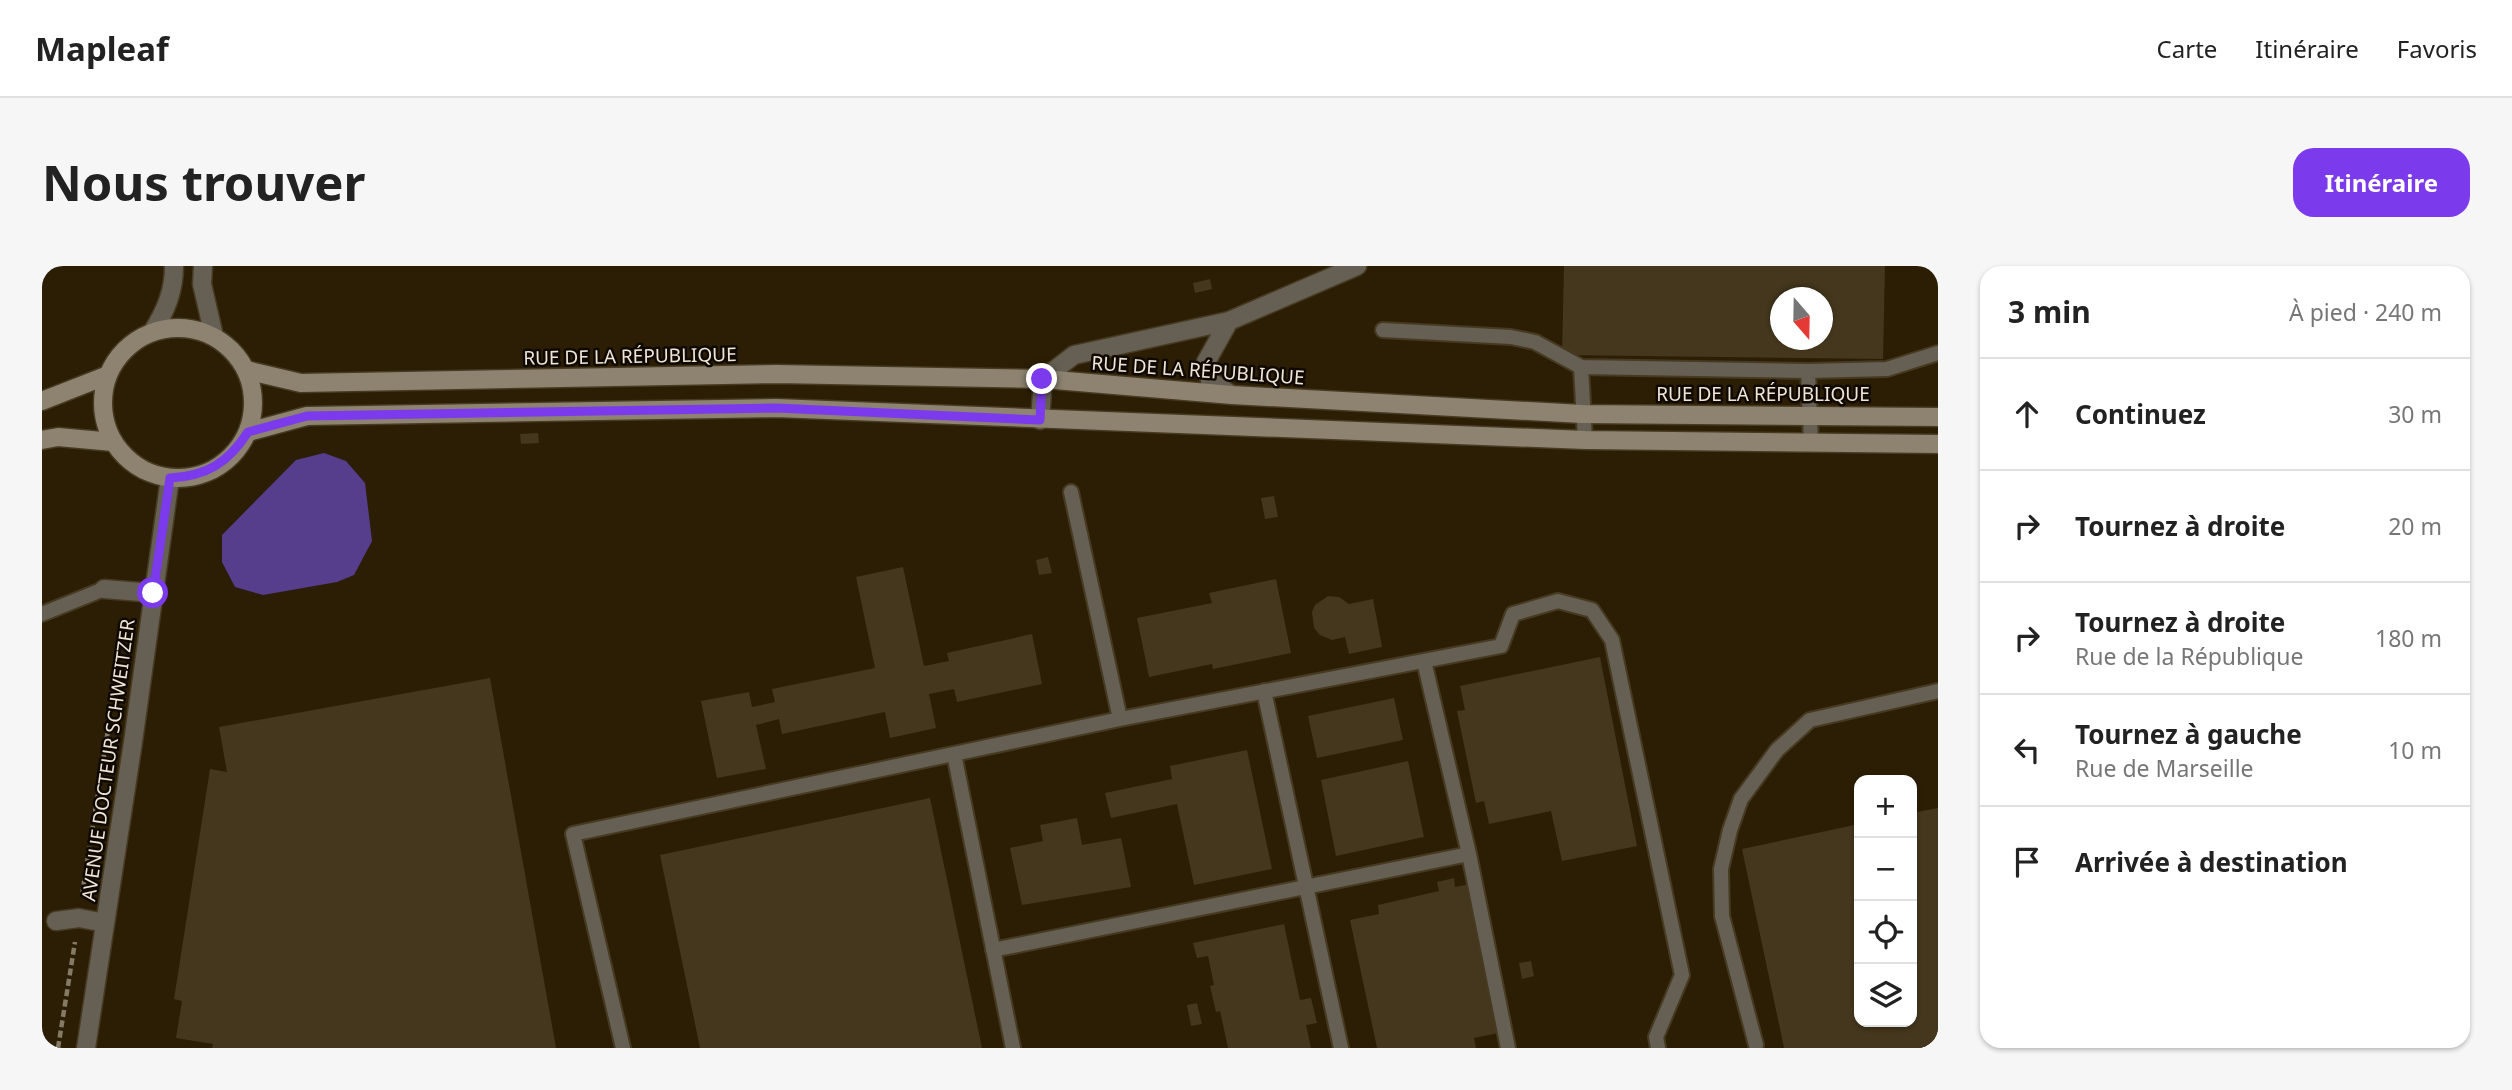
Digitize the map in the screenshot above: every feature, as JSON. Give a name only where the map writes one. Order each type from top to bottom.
[{"type":"main road","points":[[174,327],[194,329],[214,336],[233,350],[246,370],[253,401],[248,432],[235,452],[216,468],[194,477],[170,478],[147,472],[128,460],[113,442],[104,420],[102,397],[108,375],[119,356],[134,341],[153,331],[174,327]]},
{"type":"main road","name":"RUE DE LA RÉPUBLIQUE","points":[[246,370],[301,383],[777,373],[1042,379],[1232,395],[1582,414],[1938,417]]},
{"type":"main road","points":[[42,401],[108,375]]},
{"type":"main road","points":[[248,432],[307,416],[763,408],[1585,440],[1938,443]]},
{"type":"main road","points":[[42,440],[58,437],[113,442]]},
{"type":"street","points":[[153,331],[167,309],[174,281],[174,266]]},
{"type":"street","points":[[203,266],[202,284],[214,336]]},
{"type":"street","points":[[1040,420],[1042,379],[1074,355],[1230,321],[1357,266]]},
{"type":"street","points":[[1230,321],[1206,362],[1210,381],[1232,395]]},
{"type":"street","name":"AVENUE DOCTEUR SCHWEITZER","points":[[86,1048],[170,478]]},
{"type":"street","points":[[104,589],[153,593]]},
{"type":"street","points":[[49,921],[79,918],[105,923]]},
{"type":"lane","points":[[1383,330],[1511,337],[1535,342],[1581,368],[1808,371],[1887,369],[1938,353]]},
{"type":"lane","points":[[1581,368],[1585,440]]},
{"type":"lane","points":[[1808,371],[1811,442]]},
{"type":"lane","points":[[1071,492],[1120,719]]},
{"type":"lane","points":[[42,614],[104,589]]},
{"type":"lane","points":[[623,1048],[573,834],[1120,719],[1501,646],[1513,614],[1558,601],[1592,610],[1612,640],[1682,975],[1656,1037],[1658,1048]]},
{"type":"lane","points":[[1424,661],[1469,854],[1508,1048]]},
{"type":"lane","points":[[1264,691],[1341,1048]]},
{"type":"lane","points":[[1756,1045],[1722,916],[1721,869],[1741,799],[1777,750],[1810,720],[1938,691]]},
{"type":"lane","points":[[954,754],[1013,1048]]},
{"type":"lane","points":[[993,950],[1469,854]]},
{"type":"shaded area","points":[[324,453],[346,461],[365,483],[372,541],[354,575],[337,582],[263,595],[235,587],[222,562],[222,535],[296,460]]},
{"type":"building","points":[[1564,266],[1885,266],[1883,359],[1562,355]]},
{"type":"building","points":[[1210,279],[1212,289],[1195,293],[1193,283]]},
{"type":"building","points":[[538,433],[539,443],[521,444],[520,434]]},
{"type":"building","points":[[1274,496],[1278,517],[1265,519],[1261,498]]},
{"type":"building","points":[[1048,557],[1052,573],[1039,575],[1036,560]]},
{"type":"building","points":[[903,567],[924,666],[949,661],[947,653],[1032,634],[1042,684],[957,702],[954,689],[929,694],[936,728],[890,738],[885,712],[782,734],[779,719],[756,725],[766,769],[717,778],[701,701],[749,692],[752,707],[775,702],[772,689],[875,668],[856,577]]},
{"type":"building","points":[[1276,579],[1291,653],[1213,669],[1212,664],[1149,677],[1137,618],[1212,603],[1209,593]]},
{"type":"building","points":[[1328,596],[1339,597],[1349,604],[1373,599],[1382,647],[1349,654],[1345,637],[1332,640],[1320,635],[1314,628],[1312,612],[1315,605]]},
{"type":"building","points":[[1600,657],[1637,846],[1562,861],[1551,811],[1489,824],[1484,801],[1476,803],[1457,711],[1465,710],[1460,686]]},
{"type":"building","points":[[490,678],[556,1048],[212,1048],[213,1044],[176,1038],[182,1001],[174,999],[210,769],[227,772],[219,727]]},
{"type":"building","points":[[1394,698],[1403,740],[1317,758],[1308,716]]},
{"type":"building","points":[[1247,750],[1272,869],[1194,885],[1177,804],[1111,818],[1105,793],[1172,779],[1170,766]]},
{"type":"building","points":[[1408,761],[1424,837],[1336,856],[1321,780]]},
{"type":"building","points":[[930,798],[982,1048],[700,1048],[660,855]]},
{"type":"building","points":[[1938,808],[1938,1048],[1784,1048],[1742,849],[1854,825],[1854,1027],[1917,1027],[1917,812]]},
{"type":"building","points":[[1077,818],[1082,845],[1121,838],[1131,887],[1022,905],[1010,848],[1043,841],[1040,825]]},
{"type":"building","points":[[1454,878],[1455,887],[1471,884],[1503,1032],[1474,1038],[1476,1048],[1377,1048],[1350,920],[1379,914],[1378,905],[1439,891],[1437,882]]},
{"type":"building","points":[[1284,924],[1300,1000],[1311,998],[1317,1023],[1306,1025],[1311,1048],[1228,1048],[1220,1011],[1216,1012],[1210,986],[1214,985],[1208,956],[1197,958],[1193,943]]},
{"type":"building","points":[[1531,961],[1534,976],[1522,979],[1519,963]]},
{"type":"building","points":[[1197,1003],[1202,1024],[1191,1026],[1187,1005]]},
{"type":"route","points":[[153,593],[170,478],[194,477],[216,468],[235,452],[248,432],[307,416],[776,408],[1040,420],[1042,379]]}]
